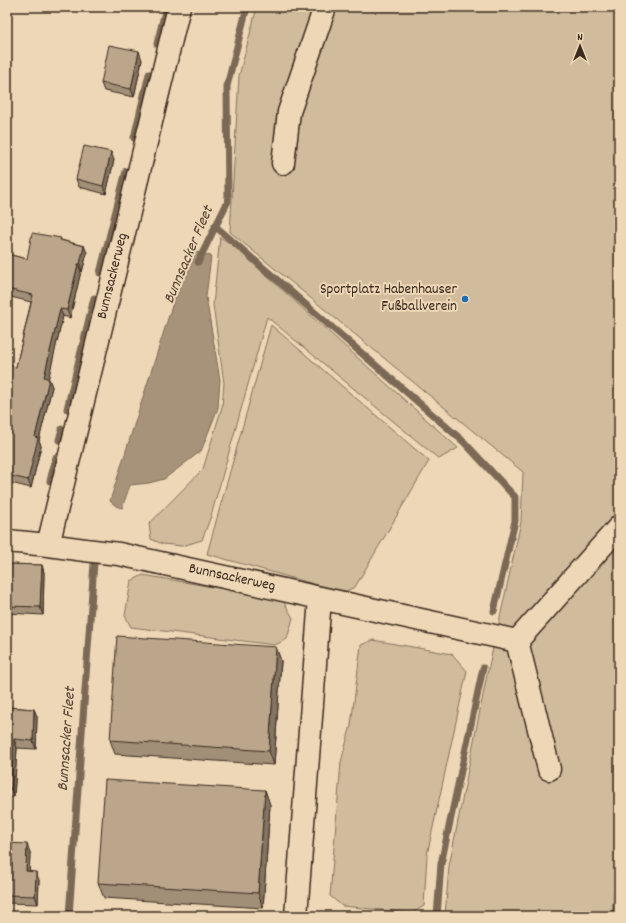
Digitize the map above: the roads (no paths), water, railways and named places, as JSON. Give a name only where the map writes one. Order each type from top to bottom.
[{"type":"street","name":"Bunnsackerweg","points":[[48,545],[179,7]]},
{"type":"street","points":[[283,163],[289,112],[325,7]]},
{"type":"street","points":[[549,769],[517,641],[619,527]]},
{"type":"street","name":"Bunnsackerweg","points":[[7,541],[119,554],[517,641]]},
{"type":"street","points":[[296,916],[320,598]]},
{"type":"waterway","points":[[157,44],[166,7]]},
{"type":"waterway","name":"Bunnsacker Fleet","points":[[198,262],[228,201],[227,86],[247,7]]},
{"type":"waterway","points":[[134,138],[149,74]]},
{"type":"waterway","points":[[100,273],[126,171]]},
{"type":"waterway","points":[[215,226],[464,442],[515,497],[515,521],[494,611]]},
{"type":"waterway","points":[[67,409],[94,298]]},
{"type":"waterway","points":[[59,440],[62,429]]},
{"type":"waterway","points":[[50,481],[56,457]]},
{"type":"waterway","name":"Bunnsacker Fleet","points":[[69,916],[94,563]]},
{"type":"waterway","points":[[437,916],[441,864],[483,668]]},
{"type":"place","name":"Sportplatz Habenhauser Fußballverein","points":[[465,299]]}]
